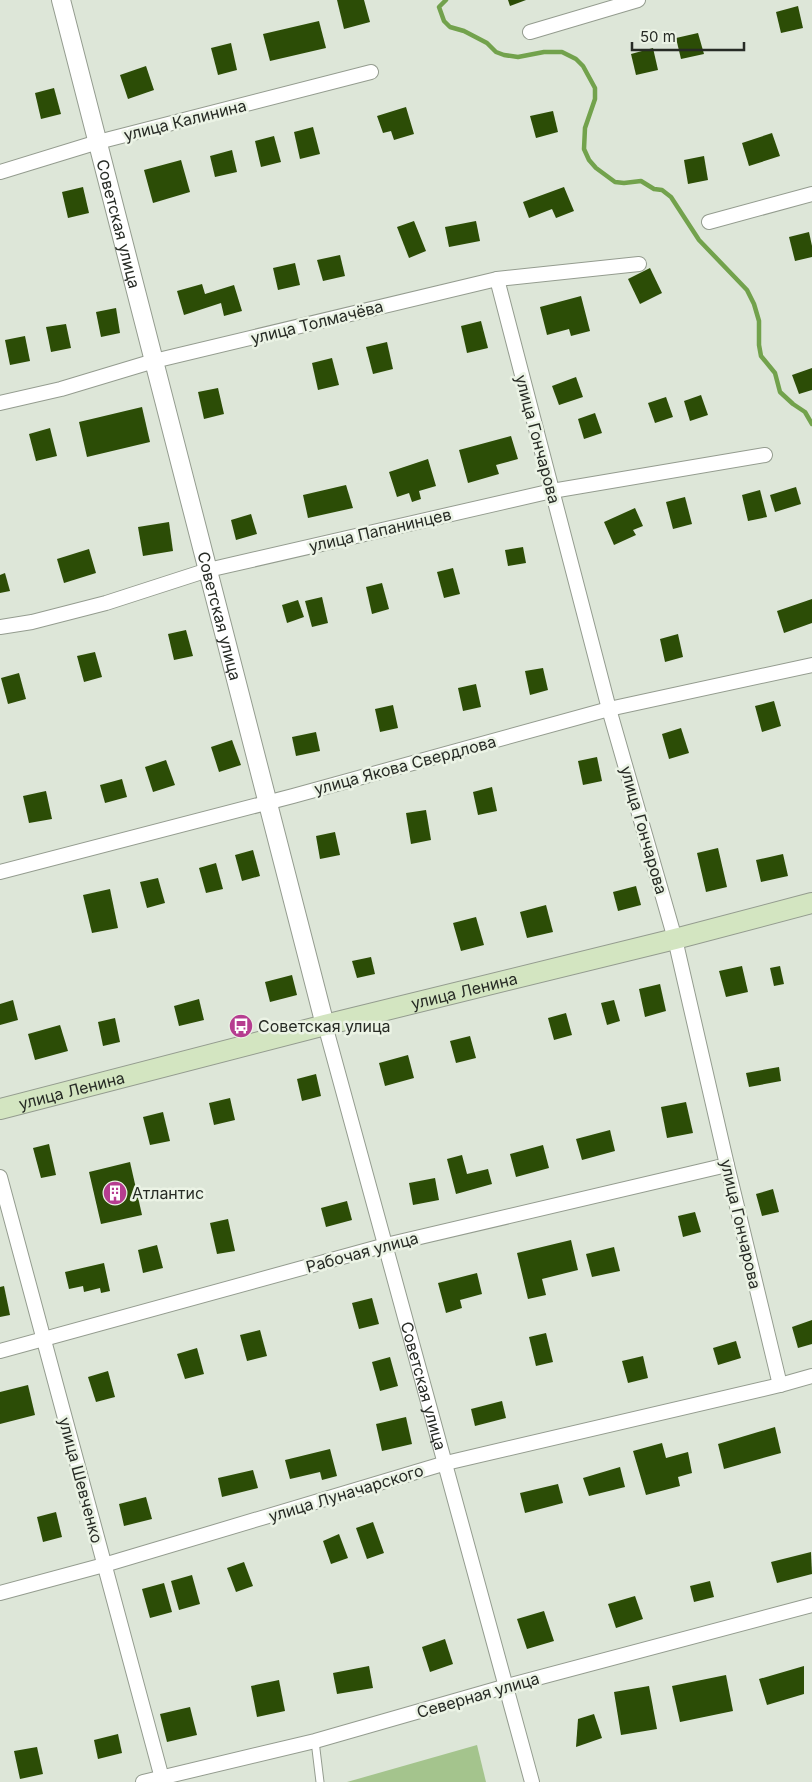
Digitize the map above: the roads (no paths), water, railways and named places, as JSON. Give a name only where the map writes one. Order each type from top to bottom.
[{"type":"main road","name":"улица Ленина","points":[[0,1109],[325,1025],[675,939],[812,903]]},
{"type":"street","name":"Советская улица","points":[[62,0],[325,1025],[532,1782]]},
{"type":"street","points":[[530,32],[638,0]]},
{"type":"street","name":"улица Калинина","points":[[0,172],[98,142],[371,72]]},
{"type":"street","points":[[709,222],[812,194]]},
{"type":"street","name":"улица Толмачёва","points":[[0,403],[61,388],[154,361],[497,279],[639,264]]},
{"type":"street","name":"улица Гончарова","points":[[497,279],[609,709],[675,939],[780,1385]]},
{"type":"street","name":"улица Папанинцев","points":[[0,627],[32,622],[106,603],[208,570],[552,491],[765,455]]},
{"type":"street","name":"улица Якова Свердлова","points":[[0,872],[269,802],[609,709],[812,665]]},
{"type":"street","name":"Рабочая улица","points":[[0,1350],[386,1245],[727,1164]]},
{"type":"street","name":"улица Шевченко","points":[[0,1177],[162,1780]]},
{"type":"street","name":"улица Луначарского","points":[[0,1593],[104,1565],[446,1463],[812,1376]]},
{"type":"street","name":"Северная улица","points":[[142,1782],[162,1780],[315,1741],[507,1686],[812,1605]]},
{"type":"lane","points":[[315,1741],[320,1782]]},
{"type":"waterway","points":[[446,0],[439,7],[444,21],[450,27],[464,31],[487,43],[496,52],[518,57],[544,52],[562,52],[576,59],[583,66],[595,88],[595,99],[585,128],[584,149],[589,160],[596,168],[615,182],[641,181],[654,189],[662,190],[671,197],[699,240],[747,290],[759,321],[761,356],[775,373],[780,392],[805,412],[812,424]]},
{"type":"place","name":"Советская улица","points":[[241,1026]]},
{"type":"place","name":"Атлантис","points":[[115,1193]]}]
